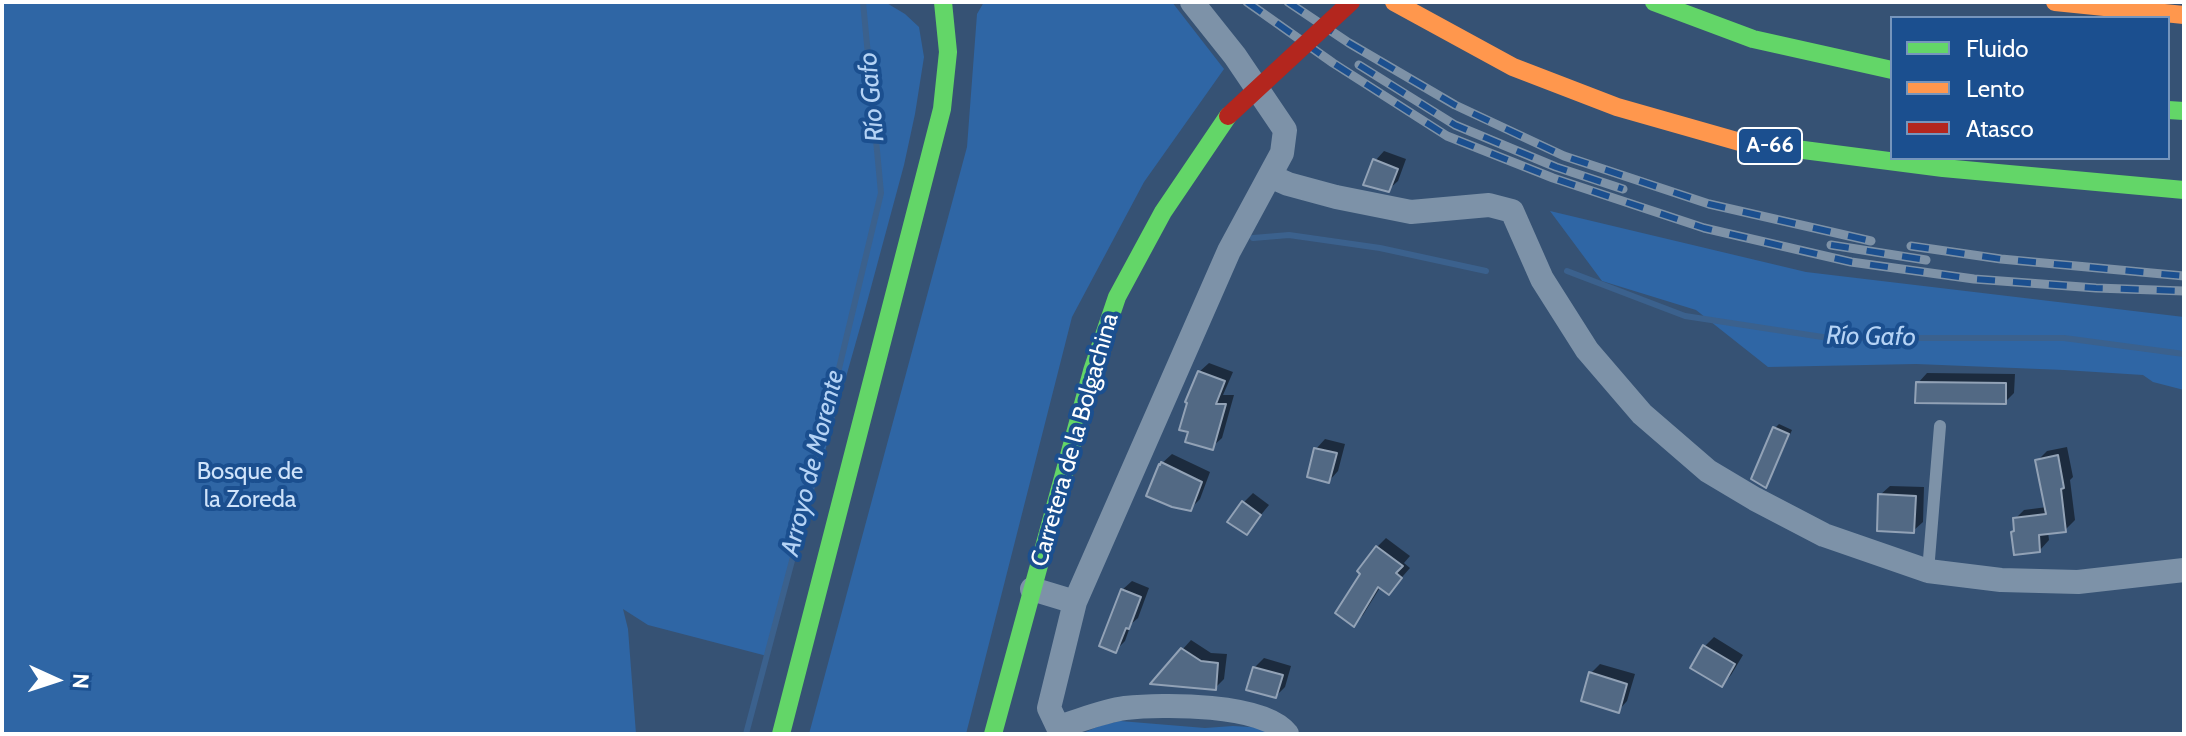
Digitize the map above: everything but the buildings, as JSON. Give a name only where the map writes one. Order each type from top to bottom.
[{"type":"main road","points":[[781,734],[942,109],[948,52],[943,2]]},
{"type":"main road","name":"Carretera de la Bolgachina","points":[[993,734],[1092,371],[1117,297],[1163,212],[1228,116],[1351,2]]},
{"type":"main road","name":"A-66","points":[[1394,2],[1513,67],[1617,107],[1740,142],[1943,168],[2184,190]]},
{"type":"main road","points":[[1654,2],[1753,39],[1890,70]]},
{"type":"main road","points":[[2055,2],[2184,15]]},
{"type":"street","name":"Carretera de la Bolgachina","points":[[1192,2],[1235,56],[1285,130],[1282,153],[1229,251],[1075,602],[1049,708],[1058,727],[1123,708],[1202,707],[1253,713],[1282,727],[1287,734]]},
{"type":"street","points":[[1270,176],[1336,197],[1411,212],[1489,205],[1512,211],[1542,279],[1587,350],[1642,414],[1708,471],[1824,535],[1928,571],[2001,580],[2078,582],[2184,570]]},
{"type":"street","points":[[1032,589],[1075,602]]},
{"type":"lane","points":[[1928,571],[1940,426]]},
{"type":"green space","name":"Bosque de la Zoreda","points":[[2,2],[885,2],[905,14],[919,27],[924,57],[915,114],[863,317],[767,656],[648,625],[623,609],[628,629],[636,734],[2,734]]},
{"type":"green space","points":[[984,2],[1172,2],[1224,69],[1144,182],[1072,317],[966,734],[809,734],[967,147],[977,14]]},
{"type":"green space","points":[[1550,211],[1806,272],[2184,317],[2184,390],[2153,382],[2143,375],[2064,370],[1916,364],[1768,367],[1696,310],[1602,281]]},
{"type":"green space","points":[[1120,721],[1205,728],[1266,728],[1271,734],[1081,734]]},
{"type":"waterway","name":"Arroyo de Morente","points":[[746,734],[802,523],[881,193],[863,2]]},
{"type":"waterway","name":"Río Gafo","points":[[1253,238],[1289,235],[1380,248],[1486,271]]},
{"type":"waterway","name":"Río Gafo","points":[[1567,271],[1685,316],[1829,338],[2064,338],[2184,354]]},
{"type":"railway","points":[[1247,2],[1333,63],[1447,136],[1553,178],[1704,228],[1851,262],[1974,279],[2184,291]]},
{"type":"railway","points":[[1288,2],[1349,43],[1455,105],[1564,156],[1709,204],[1871,241]]},
{"type":"railway","points":[[1359,65],[1455,125],[1556,167],[1623,189]]},
{"type":"railway","points":[[1831,245],[1926,260]]},
{"type":"railway","points":[[1911,246],[2001,259],[2184,276]]},
{"type":"traffic: fast","points":[[781,734],[942,109],[948,52],[943,2]]},
{"type":"traffic: fast","points":[[1654,2],[1753,39],[1890,70]]},
{"type":"traffic: fast","points":[[2170,110],[2184,111]]},
{"type":"traffic: fast","points":[[993,734],[1092,371],[1117,297],[1163,212],[1228,116]]},
{"type":"traffic: fast","points":[[1757,144],[1943,168],[2184,190]]},
{"type":"traffic: slow","points":[[1394,2],[1513,67],[1617,107],[1740,142],[1757,144]]},
{"type":"traffic: slow","points":[[2055,2],[2184,15]]},
{"type":"traffic: jam","points":[[1228,116],[1351,2]]}]
